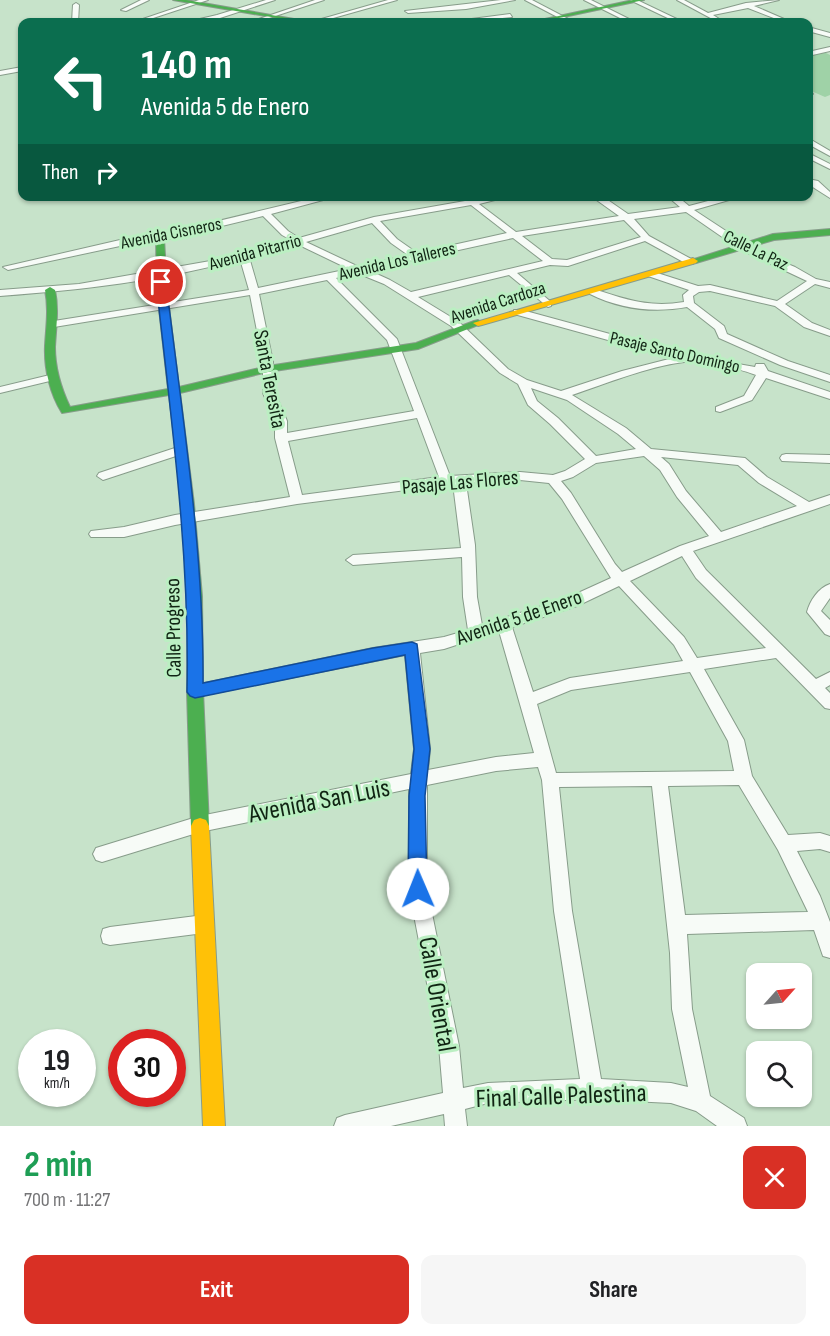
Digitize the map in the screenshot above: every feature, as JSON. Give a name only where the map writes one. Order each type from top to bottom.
[{"type":"street","points":[[124,10],[146,0]]},
{"type":"street","points":[[176,0],[200,2],[284,18]]},
{"type":"street","points":[[208,18],[273,0]]},
{"type":"street","points":[[266,18],[321,0]]},
{"type":"street","points":[[329,18],[394,0]]},
{"type":"street","points":[[442,0],[464,18]]},
{"type":"street","points":[[403,3],[410,14],[512,0]]},
{"type":"street","points":[[528,0],[562,18]]},
{"type":"street","points":[[587,0],[624,18]]},
{"type":"street","points":[[572,18],[637,0],[672,18]]},
{"type":"street","points":[[680,0],[713,18]]},
{"type":"street","points":[[736,0],[775,18]]},
{"type":"street","points":[[707,15],[776,0]]},
{"type":"street","points":[[150,18],[200,2]]},
{"type":"street","points":[[491,2],[514,18]]},
{"type":"street","points":[[75,18],[76,5]]},
{"type":"street","points":[[496,18],[510,16]]},
{"type":"street","points":[[813,30],[830,35]]},
{"type":"street","points":[[813,53],[830,49]]},
{"type":"street","points":[[0,73],[18,70]]},
{"type":"street","points":[[813,143],[830,154]]},
{"type":"street","points":[[813,157],[830,167]]},
{"type":"street","points":[[819,170],[830,167]]},
{"type":"street","points":[[813,182],[830,196]]},
{"type":"street","name":"Avenida Cisneros","points":[[8,267],[120,243],[160,238],[312,201]]},
{"type":"street","name":"Avenida Pitarrio","points":[[0,293],[50,290],[161,274],[244,257],[297,240],[374,220],[464,201]]},
{"type":"street","points":[[470,201],[550,262]]},
{"type":"street","points":[[602,201],[644,233],[646,238],[690,262]]},
{"type":"street","name":"Calle La Paz","points":[[678,201],[739,246],[767,260],[790,267],[812,282],[830,285]]},
{"type":"street","name":"Avenida Los Talleres","points":[[54,324],[254,292],[514,235],[688,209],[719,201]]},
{"type":"street","points":[[264,212],[285,233],[357,270],[387,282],[455,324],[504,371],[523,382],[571,398],[599,414],[665,467],[681,494],[718,537]]},
{"type":"street","points":[[374,220],[394,241],[416,257]]},
{"type":"street","name":"Avenida Cardoza","points":[[54,377],[55,392],[66,411],[173,391],[268,369],[418,346],[482,322],[593,292],[739,246],[773,237],[830,232]]},
{"type":"street","name":"Calle Progreso","points":[[160,238],[163,305],[189,518],[196,630],[195,692],[214,1126]]},
{"type":"street","points":[[408,296],[550,262],[568,263],[646,238]]},
{"type":"street","name":"Santa Teresita","points":[[244,257],[254,292],[268,369],[268,393],[281,421],[281,438],[297,500]]},
{"type":"street","points":[[510,271],[548,304]]},
{"type":"street","points":[[651,274],[697,289],[733,293],[778,304],[808,325],[830,333]]},
{"type":"street","points":[[330,277],[392,339],[420,414],[452,480],[468,552],[470,597],[476,633]]},
{"type":"street","points":[[778,304],[812,282]]},
{"type":"street","points":[[697,289],[688,296],[689,304],[720,328],[723,336],[754,351],[830,379]]},
{"type":"street","points":[[0,390],[54,377],[50,348],[54,324],[54,302],[50,290]]},
{"type":"street","points":[[593,292],[600,296],[653,307],[672,308],[689,304]]},
{"type":"street","name":"Pasaje Santo Domingo","points":[[518,312],[686,358],[744,367],[830,396]]},
{"type":"street","points":[[720,409],[748,398],[763,373],[754,351]]},
{"type":"street","points":[[559,394],[626,373],[686,358]]},
{"type":"street","points":[[523,382],[532,403],[554,421],[593,460]]},
{"type":"street","points":[[281,438],[420,414]]},
{"type":"street","points":[[103,476],[181,450]]},
{"type":"street","name":"Pasaje Las Flores","points":[[96,534],[124,532],[189,518],[297,500],[452,480],[520,476],[553,478],[569,474],[593,460],[618,454],[648,452],[741,461],[763,480],[808,507]]},
{"type":"street","points":[[786,458],[830,459]]},
{"type":"street","points":[[553,478],[567,496],[610,568],[679,641],[693,664],[736,740],[744,778],[784,844],[814,902],[830,949]]},
{"type":"street","name":"Avenida 5 de Enero","points":[[195,692],[373,654],[444,643],[572,602],[685,549],[829,501]]},
{"type":"street","points":[[685,549],[701,574],[830,702]]},
{"type":"street","points":[[352,560],[468,552]]},
{"type":"street","points":[[830,589],[816,604],[814,612],[830,630]]},
{"type":"street","points":[[504,624],[550,780],[562,911],[592,1089]]},
{"type":"street","name":"Calle Oriental","points":[[412,648],[422,749],[419,781],[418,889],[449,1046],[456,1126]]},
{"type":"street","points":[[528,701],[570,684],[779,652]]},
{"type":"street","points":[[814,687],[830,678]]},
{"type":"street","name":"Avenida San Luis","points":[[102,854],[200,824],[496,764],[545,759]]},
{"type":"street","points":[[550,780],[744,778]]},
{"type":"street","points":[[659,779],[677,925],[682,1009],[701,1102]]},
{"type":"street","points":[[784,844],[820,841],[830,844]]},
{"type":"street","points":[[677,925],[820,921]]},
{"type":"street","points":[[110,936],[204,924]]},
{"type":"street","name":"Final Calle Palestina","points":[[345,1126],[489,1093],[592,1089],[671,1093],[701,1102],[736,1126]]},
{"type":"green space","points":[[822,51],[830,55],[830,95],[825,97],[813,92],[813,53]]},
{"type":"traffic: fast","points":[[176,0],[284,18]]},
{"type":"traffic: fast","points":[[553,18],[641,0]]},
{"type":"traffic: fast","points":[[693,261],[773,237],[830,232]]},
{"type":"traffic: fast","points":[[160,238],[162,291],[188,504],[195,596],[195,691],[200,826]]},
{"type":"traffic: fast","points":[[50,290],[52,372],[66,411],[190,388],[268,369],[418,346],[478,323]]},
{"type":"traffic: slow","points":[[478,323],[693,261]]},
{"type":"traffic: slow","points":[[200,826],[214,1126]]},
{"type":"route","points":[[161,282],[188,504],[195,596],[195,692],[373,654],[412,648],[422,749],[417,796],[418,889]]}]
